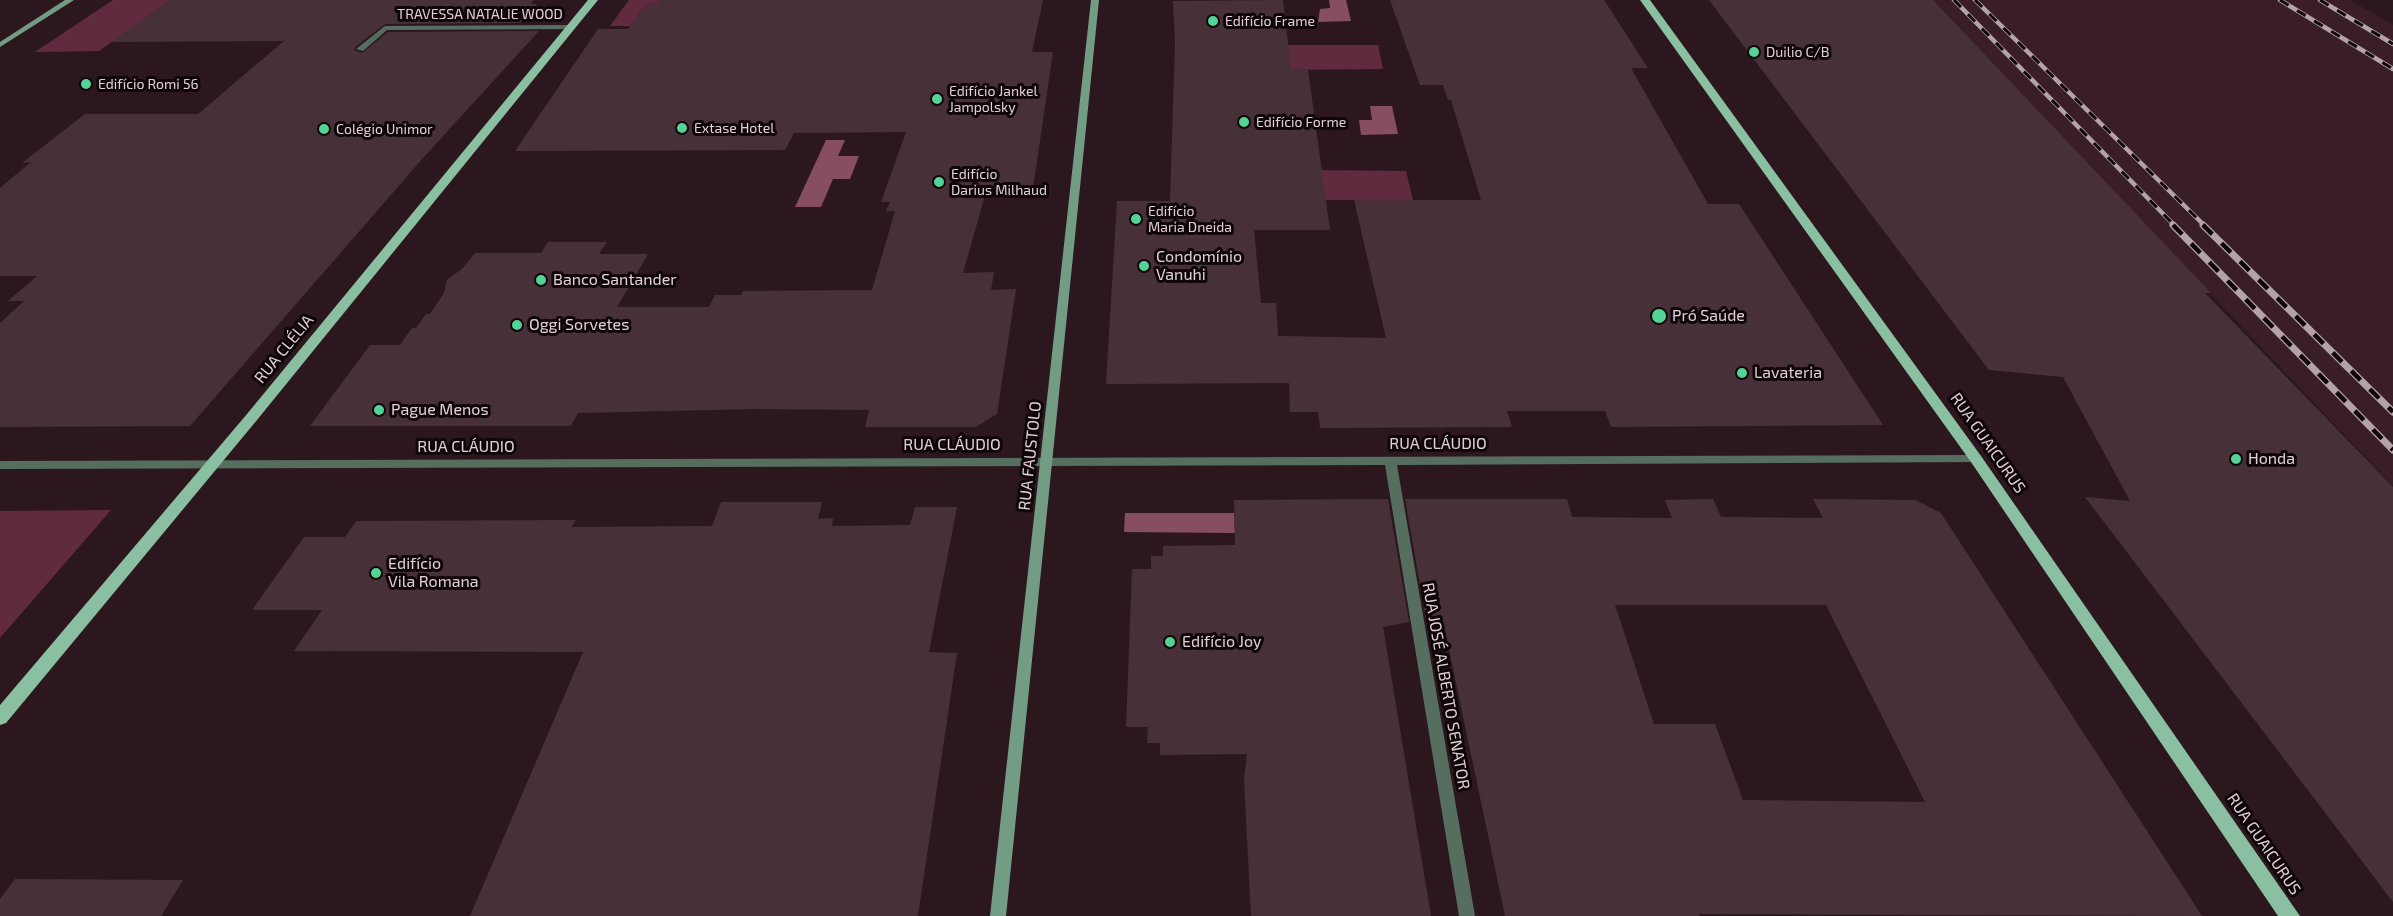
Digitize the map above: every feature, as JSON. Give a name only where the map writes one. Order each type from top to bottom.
[{"type":"main road","name":"RUA CLÉLIA","points":[[0,718],[252,417],[593,0]]},
{"type":"main road","name":"RUA GUAICURUS","points":[[1645,0],[1976,459],[2290,916]]},
{"type":"street","points":[[0,45],[70,0]]},
{"type":"street","name":"RUA FAUSTOLO","points":[[998,916],[1095,0]]},
{"type":"street","name":"TRAVESSA NATALIE WOOD","points":[[360,49],[385,28],[571,27]]},
{"type":"street","name":"RUA CLÁUDIO","points":[[0,465],[1976,459]]},
{"type":"street","name":"RUA JOSÉ ALBERTO SENATOR","points":[[1390,461],[1467,916]]},
{"type":"shaded area","points":[[113,0],[171,0],[99,51],[35,52]]},
{"type":"shaded area","points":[[629,0],[660,0],[658,3],[648,3],[637,17],[640,26],[610,26]]},
{"type":"shaded area","points":[[1329,0],[1346,0],[1351,21],[1318,22],[1320,9],[1330,8]]},
{"type":"shaded area","points":[[1932,0],[2350,0],[2393,25],[2393,486]]},
{"type":"shaded area","points":[[1275,45],[1378,45],[1383,69],[1278,70]]},
{"type":"shaded area","points":[[1370,106],[1392,106],[1398,134],[1361,135],[1359,120],[1372,120]]},
{"type":"shaded area","points":[[826,140],[845,140],[838,156],[859,156],[850,179],[833,179],[821,207],[795,207]]},
{"type":"shaded area","points":[[1306,170],[1406,171],[1413,200],[1310,200]]},
{"type":"shaded area","points":[[111,510],[0,638],[0,511]]},
{"type":"shaded area","points":[[1125,513],[1234,513],[1235,533],[1124,532]]},
{"type":"building","points":[[171,0],[534,0],[531,4],[537,4],[520,23],[385,24],[355,47],[354,50],[362,53],[388,32],[539,31],[423,158],[190,426],[0,427],[0,323],[24,301],[8,301],[37,276],[0,276],[0,188],[31,162],[22,163],[85,114],[198,114],[284,41],[111,42]]},
{"type":"building","points":[[660,0],[1043,0],[1032,52],[1053,52],[1033,188],[987,188],[963,273],[994,272],[991,290],[1016,289],[997,414],[976,427],[865,427],[869,410],[755,409],[578,413],[571,426],[310,426],[370,345],[400,345],[412,328],[416,328],[426,314],[430,314],[444,293],[447,280],[463,268],[475,253],[541,253],[548,242],[607,242],[599,254],[648,254],[617,307],[709,307],[715,295],[741,295],[743,291],[872,290],[895,211],[886,211],[890,202],[881,202],[906,132],[794,133],[785,150],[515,151],[598,29],[628,29],[648,3],[658,3]]},
{"type":"building","points":[[1283,0],[1291,70],[1308,70],[1330,230],[1254,230],[1261,303],[1276,303],[1278,336],[1386,338],[1354,200],[1481,200],[1451,100],[1448,100],[1443,85],[1420,85],[1390,0],[1604,0],[1648,68],[1631,68],[1708,204],[1739,204],[1883,425],[1611,427],[1605,411],[1507,411],[1512,427],[1320,428],[1318,412],[1290,412],[1289,383],[1106,384],[1117,201],[1170,201],[1175,43],[1173,1]]},
{"type":"building","points":[[1709,0],[1933,0],[2211,293],[2205,293],[2393,487],[2393,902],[2085,497],[2130,501],[2063,377],[1989,370]]},
{"type":"building","points":[[1388,499],[1409,622],[1383,627],[1431,916],[1251,916],[1244,780],[1247,754],[1160,755],[1160,743],[1147,743],[1148,727],[1126,727],[1132,569],[1151,569],[1151,556],[1163,556],[1163,546],[1235,545],[1234,500]]},
{"type":"building","points":[[1405,499],[1567,499],[1572,517],[1672,518],[1665,500],[1713,499],[1721,517],[1823,518],[1813,499],[1915,500],[1941,513],[2202,916],[1699,914],[1700,916],[1505,916],[1442,616],[1426,619]],"holes":[[[1615,605],[1826,605],[1925,802],[1743,800],[1715,724],[1654,724]]]},
{"type":"building","points":[[721,502],[822,502],[818,519],[833,518],[832,526],[910,525],[915,507],[957,507],[929,652],[957,653],[918,916],[470,916],[583,652],[294,651],[322,610],[252,610],[304,537],[345,537],[356,521],[576,520],[572,527],[712,526]]},
{"type":"building","points":[[15,879],[183,880],[161,916],[0,916],[0,899]]},
{"type":"railway","points":[[1954,0],[2175,226]]},
{"type":"railway","points":[[1975,0],[2205,226]]},
{"type":"railway","points":[[2280,0],[2393,69]]},
{"type":"railway","points":[[2320,0],[2393,44]]},
{"type":"railway","points":[[2173,225],[2393,450]]},
{"type":"railway","points":[[2203,225],[2393,412]]},
{"type":"place","name":"Edifício Frame","points":[[1213,21]]},
{"type":"place","name":"Duilio C/B","points":[[1754,52]]},
{"type":"place","name":"Edifício Romi 56","points":[[86,84]]},
{"type":"place","name":"Edifício Jankel Jampolsky","points":[[937,99]]},
{"type":"place","name":"Edifício Forme","points":[[1244,122]]},
{"type":"place","name":"Extase Hotel","points":[[682,128]]},
{"type":"place","name":"Colégio Unimor","points":[[324,129]]},
{"type":"place","name":"Edifício Darius Milhaud","points":[[939,182]]},
{"type":"place","name":"Edifício Maria Dneida","points":[[1136,219]]},
{"type":"place","name":"Condomínio Vanuhi","points":[[1144,266]]},
{"type":"place","name":"Banco Santander","points":[[541,280]]},
{"type":"place","name":"Pró Saúde","points":[[1659,316]]},
{"type":"place","name":"Oggi Sorvetes","points":[[517,325]]},
{"type":"place","name":"Lavateria","points":[[1742,373]]},
{"type":"place","name":"Pague Menos","points":[[379,410]]},
{"type":"place","name":"Honda","points":[[2236,459]]},
{"type":"place","name":"Edifício Vila Romana","points":[[376,573]]},
{"type":"place","name":"Edifício Joy","points":[[1170,642]]}]
